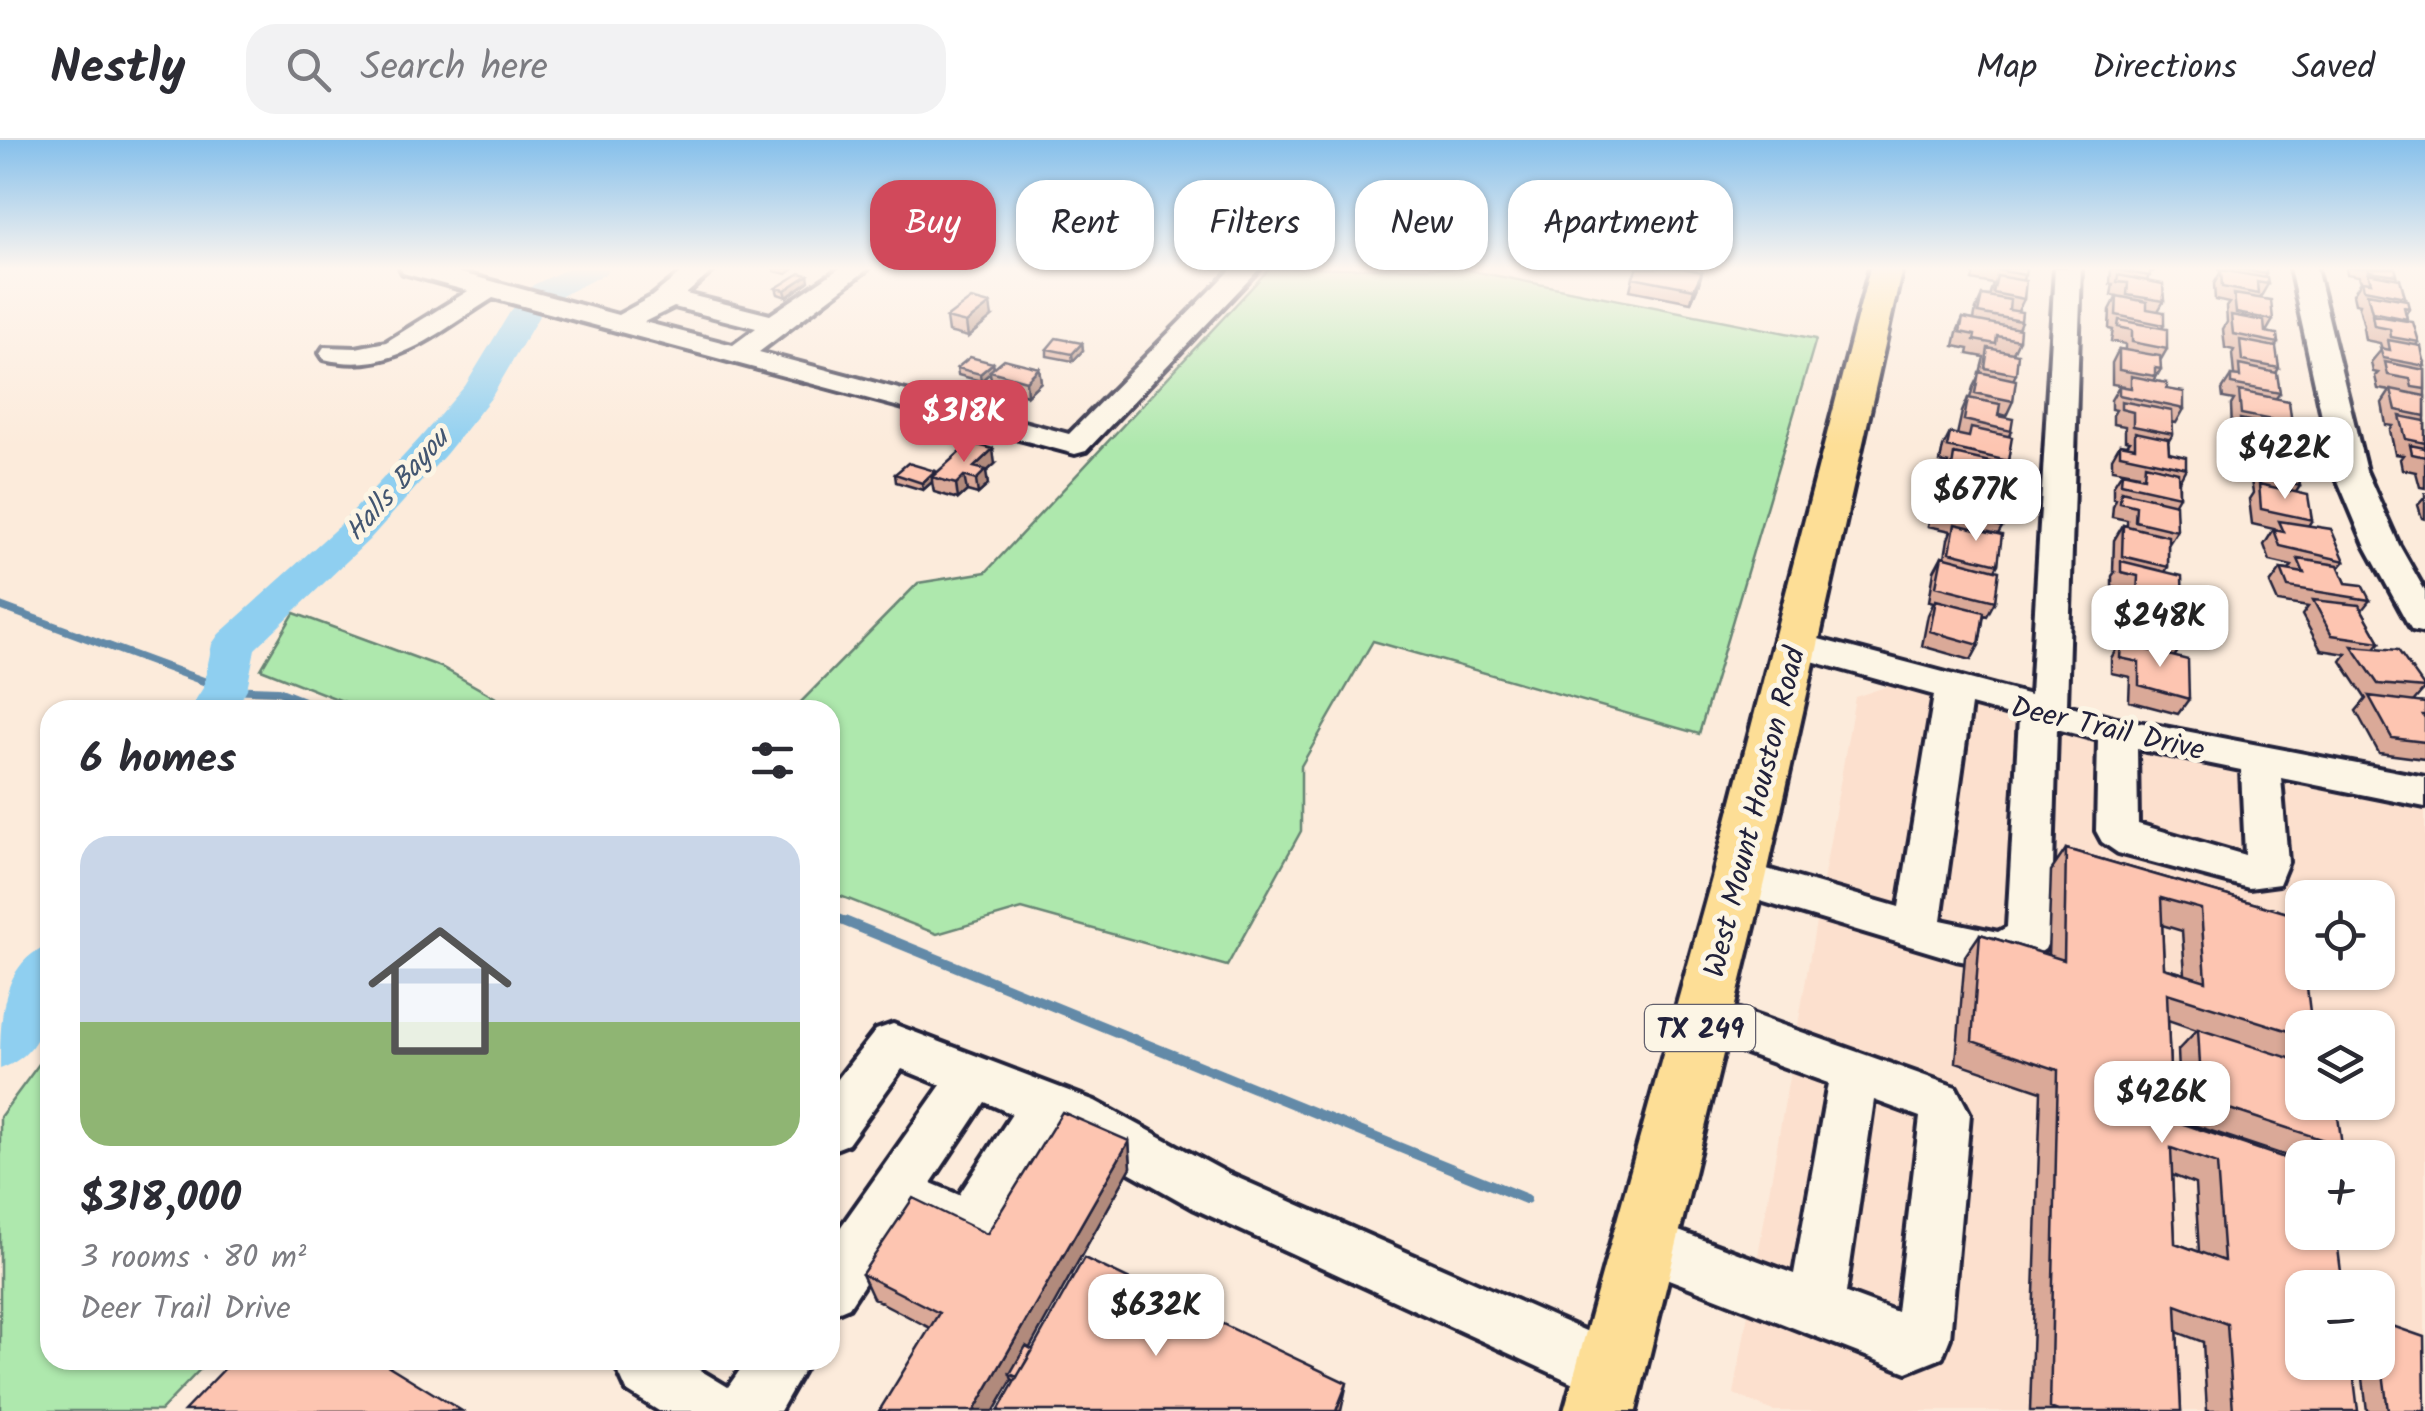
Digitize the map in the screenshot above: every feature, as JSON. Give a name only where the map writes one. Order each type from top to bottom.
[{"type":"main road","name":"West Mount Houston Road","points":[[1606,1391],[1739,878],[1867,327]]},
{"type":"street","points":[[334,353],[351,358],[377,355],[431,327]]},
{"type":"street","points":[[631,327],[1075,446],[1191,327]]},
{"type":"street","points":[[737,356],[771,327]]},
{"type":"street","points":[[1739,878],[1998,950],[2029,936],[2065,327]]},
{"type":"street","points":[[2316,327],[2350,470],[2382,544],[2425,622]]},
{"type":"street","name":"Deer Trail Drive","points":[[1796,644],[2116,732],[2425,792]]},
{"type":"street","points":[[1917,930],[1954,690]]},
{"type":"street","points":[[2116,732],[2117,832],[2133,842],[2249,872],[2264,872],[2267,862],[2260,763]]},
{"type":"street","points":[[1644,1244],[1907,1344],[1922,1338],[1945,1114],[1940,1102],[1703,1017]]},
{"type":"street","points":[[840,1115],[893,1044],[1078,1116],[1211,1190],[1606,1391]]},
{"type":"street","points":[[1816,1309],[1854,1070]]},
{"type":"street","points":[[840,1273],[975,1076]]},
{"type":"street","points":[[896,1191],[969,1226],[1046,1104]]},
{"type":"street","points":[[647,1370],[713,1411]]},
{"type":"street","points":[[746,1411],[774,1370]]},
{"type":"shaded area","points":[[1891,685],[2152,756],[2425,811],[2425,1411],[1773,1411],[1734,1394],[1855,697]]},
{"type":"green space","points":[[1215,327],[1757,327],[1816,339],[1699,734],[1373,641],[1301,766],[1301,831],[1227,966],[1022,909],[937,934],[840,896],[840,700],[803,700],[918,583],[986,572]]},
{"type":"green space","points":[[294,613],[441,667],[499,700],[340,700],[261,669]]},
{"type":"green space","points":[[40,1063],[40,1370],[199,1370],[160,1411],[0,1411],[0,1117]]},
{"type":"building","points":[[1961,327],[2020,329],[2019,340],[1997,336],[1996,344],[1974,340],[1975,335],[1960,332]]},
{"type":"building","points":[[2119,327],[2167,329],[2167,349],[2132,342],[2132,330]]},
{"type":"building","points":[[2232,327],[2265,327],[2265,332],[2277,334],[2278,343],[2233,334]]},
{"type":"building","points":[[2381,327],[2415,327],[2419,342],[2391,337],[2390,329]]},
{"type":"building","points":[[1056,338],[1082,343],[1072,354],[1047,349]]},
{"type":"building","points":[[2240,340],[2276,347],[2279,368],[2242,361]]},
{"type":"building","points":[[2388,340],[2421,346],[2425,366],[2383,358],[2380,348],[2390,350]]},
{"type":"building","points":[[1988,348],[2018,354],[2016,374],[1985,368]]},
{"type":"building","points":[[2119,349],[2160,356],[2161,369],[2155,368],[2155,376],[2119,370]]},
{"type":"building","points":[[970,357],[993,363],[980,374],[957,368]]},
{"type":"building","points":[[1004,359],[1039,368],[1026,381],[990,371]]},
{"type":"building","points":[[2385,362],[2425,370],[2425,389],[2412,387],[2410,379],[2388,375]]},
{"type":"building","points":[[2239,365],[2277,373],[2280,393],[2231,384],[2231,376],[2240,377]]},
{"type":"building","points":[[1979,372],[2016,380],[2013,401],[1975,393]]},
{"type":"building","points":[[2131,376],[2167,383],[2167,389],[2184,392],[2184,409],[2119,395],[2119,386],[2131,388]]},
{"type":"building","points":[[2391,389],[2425,396],[2425,416],[2396,410]]},
{"type":"building","points":[[2239,391],[2289,401],[2292,424],[2241,414]]},
{"type":"building","points":[[1968,398],[2000,404],[1998,416],[2013,419],[2011,431],[1964,420]]},
{"type":"building","points":[[2121,401],[2172,411],[2173,434],[2133,426],[2133,412],[2121,409]]},
{"type":"building","points":[[2400,416],[2425,421],[2425,443],[2406,439]]},
{"type":"building","points":[[2240,419],[2296,431],[2299,454],[2242,442]]},
{"type":"building","points":[[1971,428],[2012,437],[2008,461],[1947,447],[1950,433],[1969,437]]},
{"type":"building","points":[[2135,432],[2168,439],[2169,453],[2186,457],[2186,468],[2120,454],[2120,444],[2135,447]]},
{"type":"building","points":[[970,443],[993,449],[974,467],[986,470],[976,480],[964,476],[956,484],[932,477]]},
{"type":"building","points":[[2410,445],[2425,448],[2425,457],[2412,454]]},
{"type":"building","points":[[2258,453],[2295,460],[2300,486],[2262,478]]},
{"type":"building","points":[[1954,454],[2008,466],[2007,476],[1992,473],[1990,489],[1950,480]]},
{"type":"building","points":[[908,463],[935,471],[922,483],[895,474]]},
{"type":"building","points":[[2145,464],[2178,472],[2179,496],[2121,483],[2122,472],[2144,477]]},
{"type":"building","points":[[2259,484],[2308,495],[2312,520],[2261,509]]},
{"type":"building","points":[[1940,485],[1991,496],[1989,511],[2003,515],[2002,527],[1935,511]]},
{"type":"building","points":[[2121,491],[2176,504],[2177,531],[2135,521],[2136,506],[2120,502]]},
{"type":"building","points":[[2279,521],[2331,529],[2345,561],[2280,546],[2274,530],[2284,532]]},
{"type":"building","points":[[1955,524],[2002,535],[1998,564],[1950,552]]},
{"type":"building","points":[[2123,525],[2168,536],[2168,567],[2122,556]]},
{"type":"building","points":[[1942,556],[1999,571],[1995,601],[1936,586]]},
{"type":"building","points":[[2298,559],[2338,565],[2346,583],[2362,585],[2370,600],[2288,587],[2281,569],[2304,573]]},
{"type":"building","points":[[2121,561],[2182,576],[2183,607],[2137,596],[2138,576],[2121,572]]},
{"type":"building","points":[[1936,600],[1984,612],[1979,645],[1930,631]]},
{"type":"building","points":[[2313,600],[2359,605],[2380,642],[2332,635]]},
{"type":"building","points":[[2139,603],[2179,613],[2181,647],[2123,632],[2123,617],[2139,621]]},
{"type":"building","points":[[2121,643],[2188,660],[2189,699],[2139,685],[2139,662],[2120,658]]},
{"type":"building","points":[[2352,646],[2398,650],[2425,688],[2378,684]]},
{"type":"building","points":[[2369,696],[2425,703],[2425,742],[2392,738]]},
{"type":"building","points":[[2066,849],[2285,912],[2285,990],[2307,990],[2310,1010],[2285,1010],[2285,1030],[2167,993],[2172,1120],[2285,1158],[2285,1250],[2338,1250],[2341,1270],[2285,1270],[2285,1380],[2354,1380],[2358,1411],[2233,1411],[2227,1324],[2176,1305],[2181,1411],[2050,1408],[2058,1070],[1972,1041],[1980,934],[2064,960]],"holes":[[[2161,898],[2201,909],[2206,981],[2164,968]],[[2171,1148],[2217,1164],[2224,1261],[2175,1243]]]},
{"type":"building","points":[[2198,1029],[2285,1057],[2285,1120],[2338,1120],[2341,1140],[2324,1140],[2202,1100]]},
{"type":"building","points":[[1062,1112],[1129,1141],[974,1411],[879,1411],[939,1313],[862,1274],[913,1198],[987,1234]]},
{"type":"building","points":[[1084,1258],[1347,1383],[1336,1411],[998,1411]]},
{"type":"building","points":[[2395,1327],[2424,1337],[2425,1411],[2388,1411],[2384,1380],[2395,1380]]},
{"type":"building","points":[[1026,1346],[1033,1350],[1017,1377],[1010,1374]]},
{"type":"building","points":[[223,1370],[395,1370],[462,1411],[184,1411]]},
{"type":"waterway","name":"Halls Bayou","points":[[218,700],[225,689],[234,644],[355,532],[433,446],[479,391],[517,327]]},
{"type":"waterway","points":[[0,606],[225,689],[278,691],[301,700]]},
{"type":"waterway","points":[[840,919],[850,923]]},
{"type":"waterway","points":[[844,921],[1526,1199]]},
{"type":"waterway","name":"Halls Bayou","points":[[0,1045],[40,982]]}]
